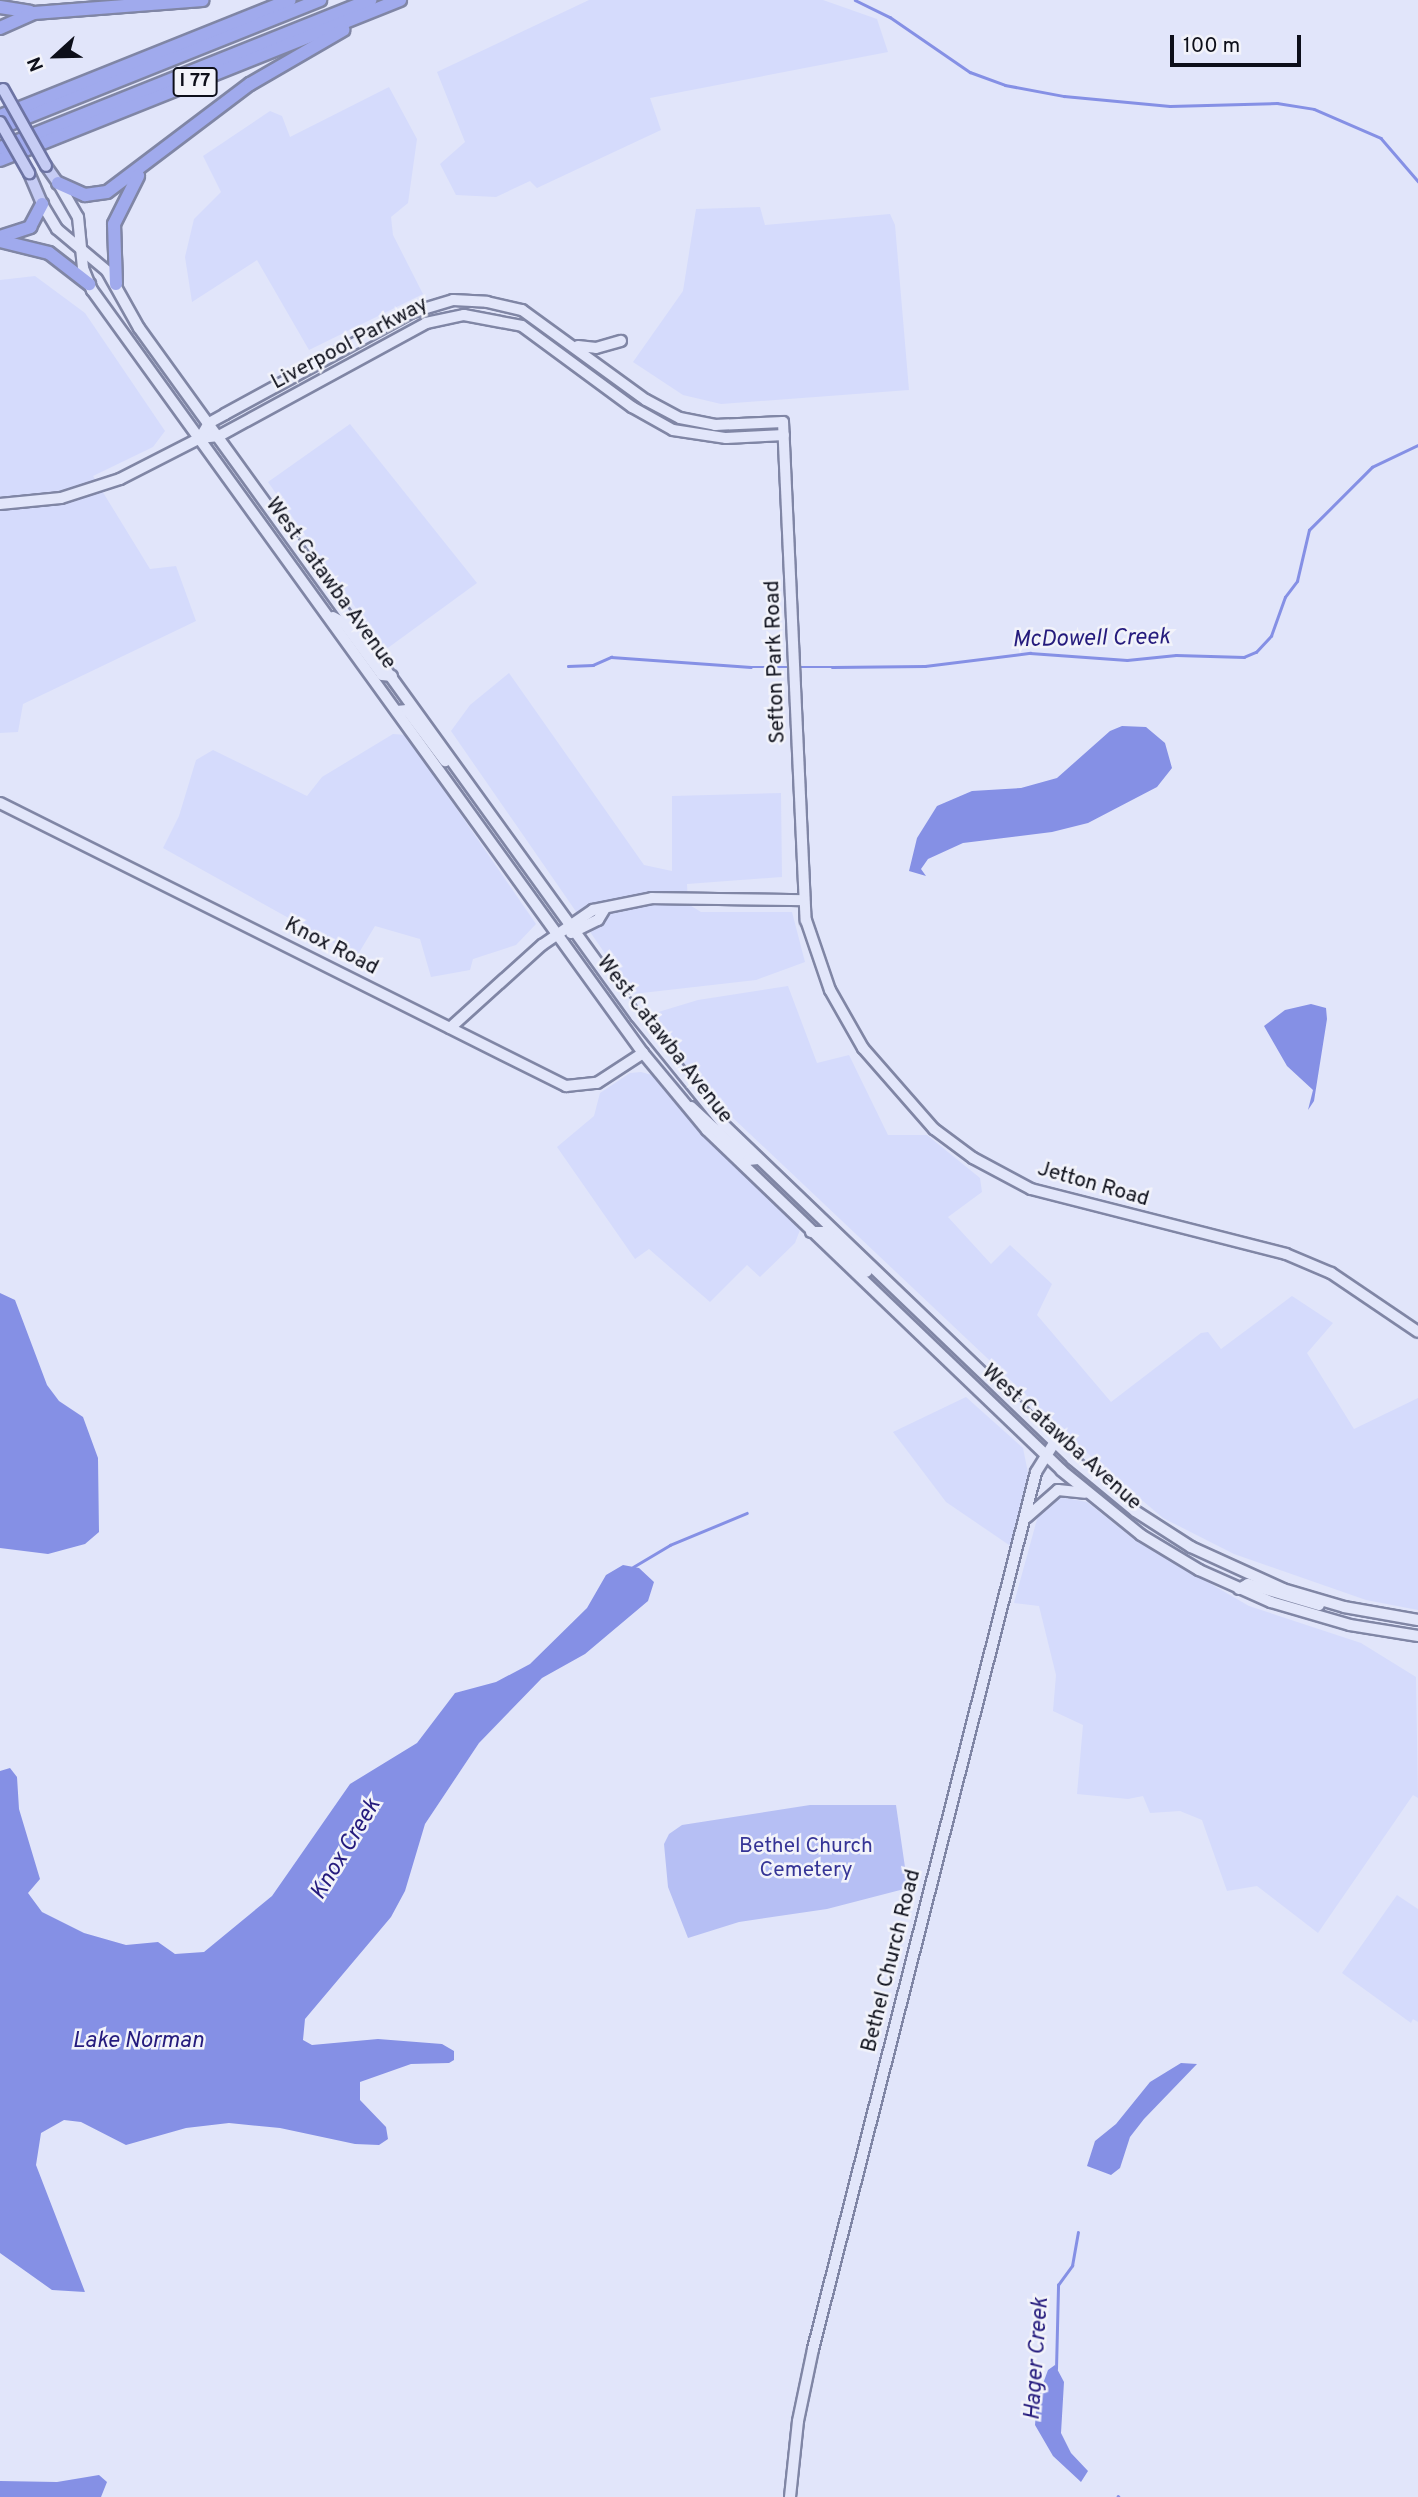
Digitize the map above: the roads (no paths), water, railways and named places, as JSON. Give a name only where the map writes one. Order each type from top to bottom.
[{"type":"highway","points":[[0,7],[34,13],[203,0]]},
{"type":"highway","name":"I 77","points":[[0,116],[290,0]]},
{"type":"highway","name":"I 77","points":[[0,128],[320,0]]},
{"type":"highway","name":"I 77","points":[[0,148],[370,0]]},
{"type":"highway","points":[[58,183],[96,195],[147,164],[250,84],[395,2]]},
{"type":"highway","name":"I 77","points":[[0,160],[395,2]]},
{"type":"highway","points":[[0,28],[34,13]]},
{"type":"highway","points":[[116,284],[114,224],[127,192],[147,164]]},
{"type":"highway","points":[[0,239],[30,227],[42,204]]},
{"type":"highway","points":[[0,239],[49,253],[89,284]]},
{"type":"main road","name":"West Catawba Avenue","points":[[1,87],[58,183]]},
{"type":"main road","name":"West Catawba Avenue","points":[[0,122],[29,173],[42,204]]},
{"type":"street","name":"West Catawba Avenue","points":[[58,183],[76,211],[89,284],[643,1053],[682,1101],[811,1232],[1044,1454],[1088,1493],[1167,1551],[1239,1589],[1322,1618],[1418,1636]]},
{"type":"street","name":"West Catawba Avenue","points":[[42,204],[57,229],[101,264],[116,284],[132,319],[670,1063],[758,1159],[1055,1442],[1135,1511],[1191,1548],[1283,1589],[1344,1607],[1418,1620]]},
{"type":"street","name":"Liverpool Parkway","points":[[209,423],[410,313],[437,303],[472,300],[510,307],[536,318],[646,400],[680,418],[715,425],[783,422]]},
{"type":"street","name":"Liverpool Parkway","points":[[200,438],[219,436],[426,323],[464,315],[522,326],[632,407],[673,430],[726,438],[784,435]]},
{"type":"street","points":[[576,346],[596,348],[621,341]]},
{"type":"street","name":"Sefton Park Road","points":[[783,422],[803,900]]},
{"type":"street","points":[[0,504],[61,498],[102,487],[200,438],[209,423]]},
{"type":"street","points":[[327,613],[344,623],[382,674],[392,676]]},
{"type":"street","points":[[397,710],[407,710],[447,764],[468,782]]},
{"type":"street","name":"Knox Road","points":[[0,803],[450,1028],[576,1088],[597,1083],[643,1053]]},
{"type":"street","points":[[450,1028],[559,935],[569,923],[593,910],[604,910],[652,898],[803,900]]},
{"type":"street","name":"Jetton Road","points":[[803,900],[810,934],[830,990],[863,1048],[922,1119],[973,1158],[1031,1189],[1073,1203],[1286,1254],[1331,1273],[1418,1332]]},
{"type":"street","points":[[559,935],[576,933],[604,910]]},
{"type":"street","points":[[682,1101],[702,1114],[748,1160],[758,1159]]},
{"type":"street","points":[[811,1232],[823,1232],[872,1277],[891,1287]]},
{"type":"street","name":"Bethel Church Road","points":[[790,2497],[811,2360],[1025,1520],[1044,1454],[1055,1442]]},
{"type":"street","points":[[1025,1520],[1058,1490],[1088,1493]]},
{"type":"street","points":[[1239,1589],[1246,1584],[1308,1604],[1344,1607]]},
{"type":"water","points":[[1122,726],[1146,727],[1165,743],[1172,768],[1157,787],[1088,823],[1052,832],[963,843],[928,859],[921,869],[926,876],[909,871],[917,838],[937,806],[972,791],[1021,788],[1057,778],[1110,731]]},
{"type":"water","points":[[1311,1004],[1326,1008],[1327,1019],[1314,1101],[1308,1110],[1313,1090],[1287,1066],[1264,1026],[1285,1010]]},
{"type":"water","points":[[0,1293],[15,1300],[47,1385],[59,1401],[83,1417],[98,1458],[99,1532],[85,1544],[48,1554],[0,1548]]},
{"type":"water","name":"Lake Norman","points":[[623,1565],[639,1568],[654,1582],[648,1601],[585,1654],[542,1678],[479,1743],[425,1824],[405,1891],[391,1917],[305,2019],[303,2040],[312,2045],[378,2039],[442,2044],[454,2051],[454,2060],[449,2063],[411,2064],[360,2082],[360,2100],[386,2127],[388,2139],[379,2145],[355,2144],[280,2128],[229,2123],[186,2128],[126,2145],[81,2122],[64,2120],[41,2133],[36,2165],[85,2292],[52,2290],[0,2253],[0,1771],[10,1768],[17,1777],[19,1809],[40,1879],[28,1893],[42,1912],[84,1933],[126,1945],[158,1942],[175,1954],[204,1952],[272,1896],[350,1784],[417,1743],[455,1693],[496,1682],[530,1664],[587,1608],[606,1575]]},
{"type":"water","points":[[1181,2063],[1197,2064],[1130,2137],[1120,2168],[1111,2175],[1087,2166],[1095,2141],[1116,2124],[1150,2082]]},
{"type":"water","points":[[1055,2365],[1064,2382],[1061,2433],[1071,2453],[1088,2471],[1081,2482],[1053,2456],[1035,2425],[1037,2400],[1048,2370]]},
{"type":"water","points":[[99,2475],[107,2482],[101,2497],[0,2497],[0,2481],[57,2482]]},
{"type":"waterway","points":[[855,0],[890,17],[970,72],[1005,85],[1064,96],[1170,106],[1277,103],[1314,109],[1381,138],[1418,181]]},
{"type":"waterway","name":"McDowell Creek","points":[[568,666],[593,665],[611,657],[751,667],[925,666],[1030,653],[1127,660],[1176,655],[1244,657],[1256,652],[1271,636],[1285,597],[1297,581],[1309,530],[1372,467],[1418,445]]},
{"type":"waterway","name":"Knox Creek","points":[[633,1567],[670,1545],[747,1513]]},
{"type":"waterway","name":"Hager Creek","points":[[1056,2369],[1058,2285],[1072,2266],[1078,2233]]},
{"type":"park label","name":"Bethel Church Cemetery","points":[[806,1859]]}]
